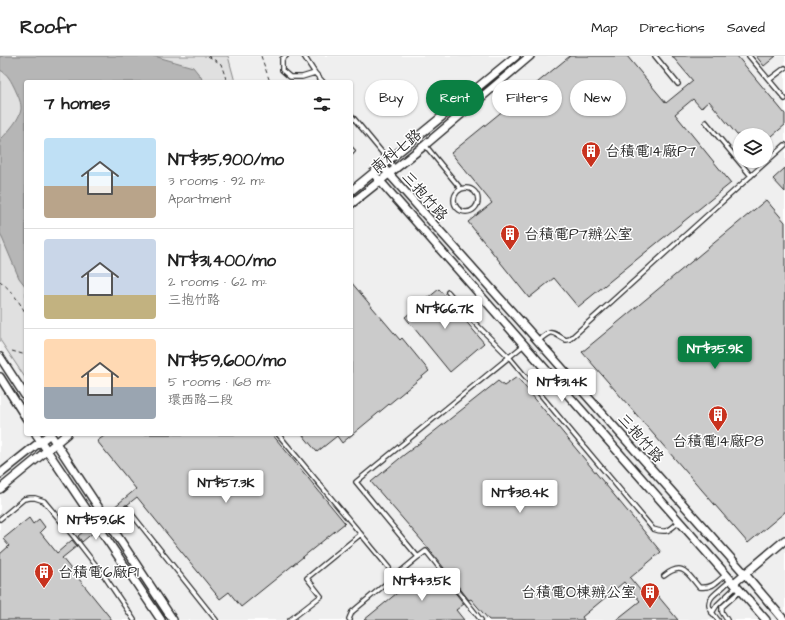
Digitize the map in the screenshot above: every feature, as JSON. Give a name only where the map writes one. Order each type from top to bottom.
[{"type":"street","name":"南科七路","points":[[353,189],[516,56]]},
{"type":"street","name":"南科七路","points":[[353,202],[530,56]]},
{"type":"street","name":"三抱竹路","points":[[382,166],[783,618]]},
{"type":"street","name":"三抱竹路","points":[[373,173],[766,620]]},
{"type":"street","points":[[0,357],[24,394]]},
{"type":"street","points":[[0,377],[24,415]]},
{"type":"street","points":[[37,436],[161,620]]},
{"type":"street","points":[[0,474],[47,436]]},
{"type":"street","points":[[51,436],[173,620]]},
{"type":"street","points":[[0,490],[65,436]]},
{"type":"street","points":[[736,585],[745,574],[785,540]]},
{"type":"lane","points":[[286,56],[282,60],[282,70],[290,77],[302,77],[316,73]]},
{"type":"lane","points":[[304,56],[321,80]]},
{"type":"lane","points":[[656,56],[678,84]]},
{"type":"lane","points":[[750,56],[785,100]]},
{"type":"lane","points":[[770,80],[785,68]]},
{"type":"lane","points":[[353,117],[395,168]]},
{"type":"lane","points":[[706,122],[751,176]]},
{"type":"lane","points":[[424,145],[461,189]]},
{"type":"lane","points":[[538,341],[546,334],[551,332],[555,332],[566,340],[570,339],[785,145]]},
{"type":"lane","points":[[467,188],[473,190],[477,195],[477,205],[475,208],[467,212],[460,210],[456,206],[454,200],[458,191],[461,189],[467,188]]},
{"type":"lane","points":[[448,292],[475,323],[509,357],[653,529],[662,532],[670,530],[680,521]]},
{"type":"lane","points":[[418,557],[356,482],[524,345]]},
{"type":"lane","points":[[280,436],[389,568]]},
{"type":"lane","points":[[0,519],[24,499],[35,498],[44,502],[105,577],[134,620]]},
{"type":"lane","points":[[127,508],[216,620]]},
{"type":"lane","points":[[290,620],[321,596],[307,578],[361,534]]},
{"type":"lane","points":[[350,620],[352,612],[426,551],[481,620]]},
{"type":"lane","points":[[664,576],[677,569],[685,571],[699,587],[705,588],[712,586],[726,574]]},
{"type":"lane","points":[[718,620],[708,605],[710,598],[736,585]]},
{"type":"lane","points":[[712,613],[717,604],[736,585]]},
{"type":"lane","points":[[726,620],[722,612],[722,607],[736,585]]},
{"type":"path","points":[[208,56],[221,64],[226,80]]},
{"type":"path","points":[[260,56],[269,80]]},
{"type":"path","points":[[0,282],[10,290],[24,310]]},
{"type":"path","points":[[12,351],[24,354]]},
{"type":"shaded area","points":[[0,56],[785,56],[785,620],[0,620]]},
{"type":"shaded area","points":[[0,56],[228,56],[234,80],[24,80],[24,376],[0,340]]},
{"type":"shaded area","points":[[0,56],[154,56],[193,67],[202,80],[24,80],[24,284],[19,278],[0,233],[0,140],[17,120],[21,107],[19,98],[11,81],[0,70]]},
{"type":"building","name":"台積電14廠P7","points":[[570,56],[627,56],[666,103],[693,81],[672,56],[737,56],[785,114],[785,125],[773,135],[773,128],[733,128],[733,130],[709,101],[701,108],[693,99],[675,114],[731,183],[578,307],[554,278],[529,298],[468,222],[492,203],[451,153],[496,116],[562,116],[562,80],[541,80]]},
{"type":"building","points":[[756,56],[776,56],[764,66]]},
{"type":"building","points":[[785,168],[785,192],[773,179]]},
{"type":"building","name":"台積電14廠P8","points":[[766,200],[785,222],[785,512],[748,543],[582,352]]},
{"type":"building","points":[[353,284],[400,340],[402,338],[429,371],[353,434]]},
{"type":"building","points":[[439,289],[484,343],[450,372],[405,317]]},
{"type":"building","points":[[517,377],[661,552],[630,578],[645,596],[653,590],[678,620],[616,620],[640,601],[624,582],[582,617],[584,620],[489,620],[471,599],[469,600],[429,549],[371,482],[498,381],[504,386]]},
{"type":"building","points":[[104,436],[274,436],[345,523],[241,607],[229,592],[220,599],[137,497],[125,505],[124,508],[111,518],[108,512],[136,489],[97,441]]},
{"type":"building","points":[[304,436],[337,436],[317,452]]},
{"type":"building","points":[[337,436],[350,436],[342,443]]},
{"type":"building","name":"台積電6廠P1","points":[[29,518],[33,524],[39,519],[45,527],[40,532],[57,553],[72,540],[77,546],[62,558],[112,620],[0,620],[0,554],[9,546],[3,539]]},
{"type":"building","points":[[91,525],[95,531],[82,542],[78,536]]},
{"type":"building","points":[[424,571],[431,579],[439,572],[464,604],[456,610],[464,620],[364,620]]},
{"type":"place","name":"台積電14廠P7","points":[[591,168]]},
{"type":"place","name":"台積電P7辦公室","points":[[510,251]]},
{"type":"place","name":"台積電14廠P8","points":[[718,432]]},
{"type":"place","name":"台積電6廠P1","points":[[44,589]]},
{"type":"place","name":"台積電O棟辦公室","points":[[650,609]]}]
